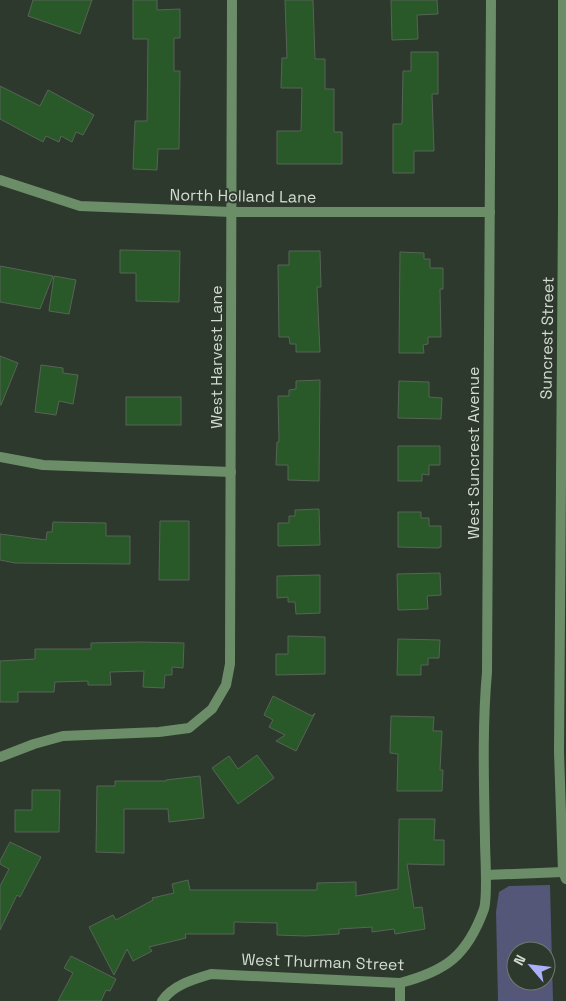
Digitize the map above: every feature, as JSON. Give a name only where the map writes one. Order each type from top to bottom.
[{"type":"street","name":"West Harvest Lane","points":[[0,757],[34,744],[63,736],[159,732],[189,728],[212,709],[226,685],[230,664],[232,0]]},
{"type":"street","name":"West Suncrest Avenue","points":[[485,907],[483,716],[487,672],[491,0]]},
{"type":"street","name":"Suncrest Street","points":[[563,0],[565,211],[563,677]]},
{"type":"street","name":"North Holland Lane","points":[[0,180],[80,206],[231,212],[490,212]]},
{"type":"street","points":[[0,457],[43,464],[231,472]]},
{"type":"street","points":[[486,875],[564,876],[559,752],[563,677]]},
{"type":"street","name":"West Thurman Street","points":[[162,1001],[177,987],[191,980],[211,974],[400,983],[425,976],[446,965],[460,952],[471,937],[485,907]]},
{"type":"street","points":[[400,983],[400,1001]]},
{"type":"shaded area","points":[[550,885],[551,941],[506,941],[506,991],[553,991],[553,1001],[498,1001],[496,912],[499,892],[509,886]]},
{"type":"building","points":[[33,0],[92,0],[80,34],[28,16]]},
{"type":"building","points":[[133,0],[157,0],[157,10],[180,9],[180,38],[174,38],[174,71],[180,71],[179,149],[158,149],[157,170],[133,169],[135,121],[147,121],[148,39],[133,39]]},
{"type":"building","points":[[285,0],[313,0],[315,59],[325,59],[325,89],[334,89],[334,132],[342,132],[342,164],[277,164],[277,131],[301,131],[302,88],[281,88],[282,58],[287,58]]},
{"type":"building","points":[[391,0],[437,0],[438,14],[417,15],[418,39],[392,40]]},
{"type":"building","points":[[411,52],[438,52],[438,94],[432,94],[434,151],[414,151],[414,173],[393,173],[393,124],[402,124],[403,71],[411,71]]},
{"type":"building","points":[[0,86],[40,106],[48,90],[94,115],[83,135],[76,132],[72,142],[61,136],[59,142],[46,136],[43,142],[0,119]]},
{"type":"building","points":[[120,250],[180,251],[179,302],[136,301],[136,273],[120,273]]},
{"type":"building","points":[[289,251],[320,251],[321,287],[317,287],[320,352],[296,352],[296,344],[290,344],[289,337],[279,337],[278,265],[289,265]]},
{"type":"building","points":[[400,252],[424,253],[424,259],[430,259],[430,268],[443,268],[443,289],[440,289],[441,337],[428,337],[428,344],[423,345],[424,353],[399,353]]},
{"type":"building","points":[[0,266],[53,276],[40,309],[0,302]]},
{"type":"building","points":[[54,276],[76,280],[69,314],[49,311]]},
{"type":"building","points":[[0,356],[18,363],[1,405],[0,405]]},
{"type":"building","points":[[41,365],[63,368],[63,373],[78,375],[73,404],[59,401],[56,415],[35,412]]},
{"type":"building","points":[[320,380],[319,481],[288,480],[288,465],[276,465],[277,442],[279,442],[278,396],[289,396],[289,390],[296,389],[296,381]]},
{"type":"building","points":[[399,381],[429,382],[429,397],[442,398],[441,419],[398,418]]},
{"type":"building","points":[[126,397],[181,397],[181,425],[126,425]]},
{"type":"building","points":[[398,446],[440,446],[440,465],[429,465],[429,475],[422,474],[422,481],[398,481]]},
{"type":"building","points":[[319,509],[320,545],[278,546],[278,523],[289,523],[289,516],[295,516],[295,510]]},
{"type":"building","points":[[398,512],[421,512],[421,518],[429,518],[429,526],[441,526],[441,547],[398,547]]},
{"type":"building","points":[[160,521],[189,521],[189,580],[159,580]]},
{"type":"building","points":[[53,522],[106,523],[106,536],[130,536],[130,564],[15,563],[0,560],[0,534],[46,540],[47,532],[52,532]]},
{"type":"building","points":[[440,573],[441,595],[427,596],[428,609],[398,610],[397,574]]},
{"type":"building","points":[[320,575],[320,613],[296,614],[295,602],[288,602],[288,597],[277,598],[277,576]]},
{"type":"building","points":[[288,636],[325,637],[325,674],[276,675],[276,654],[288,654]]},
{"type":"building","points":[[398,639],[440,640],[439,658],[428,658],[428,665],[421,665],[421,675],[397,675]]},
{"type":"building","points":[[91,643],[184,643],[183,668],[172,667],[172,675],[165,675],[164,688],[143,687],[144,671],[110,672],[111,685],[88,685],[88,681],[55,682],[54,692],[18,692],[18,702],[0,702],[0,661],[35,659],[35,649],[91,649]]},
{"type":"building","points":[[273,696],[312,716],[315,713],[296,751],[276,741],[285,735],[269,727],[273,720],[264,715]]},
{"type":"building","points":[[391,716],[434,717],[433,731],[442,731],[440,770],[443,770],[442,791],[397,791],[398,754],[390,753]]},
{"type":"building","points":[[257,755],[274,778],[238,804],[212,768],[229,756],[238,769]]},
{"type":"building","points":[[200,776],[204,818],[169,822],[168,809],[124,809],[124,853],[96,852],[97,786],[115,786],[115,781],[166,781]]},
{"type":"building","points":[[32,790],[60,790],[59,832],[15,832],[15,810],[32,810]]},
{"type":"building","points":[[399,819],[435,819],[434,840],[444,840],[444,865],[407,864],[414,908],[422,907],[425,929],[395,934],[394,929],[372,932],[372,927],[339,929],[339,934],[277,935],[277,923],[234,922],[234,934],[185,934],[186,938],[149,947],[152,951],[133,961],[127,949],[114,975],[89,927],[113,915],[116,920],[153,900],[152,898],[174,893],[172,884],[188,880],[190,890],[317,890],[317,883],[356,882],[356,896],[398,889]]},
{"type":"building","points":[[10,842],[41,857],[20,897],[17,895],[0,930],[0,886],[9,869],[0,864],[0,861]]},
{"type":"building","points":[[71,956],[116,979],[110,991],[106,990],[101,1001],[58,1001],[73,973],[64,968]]}]
